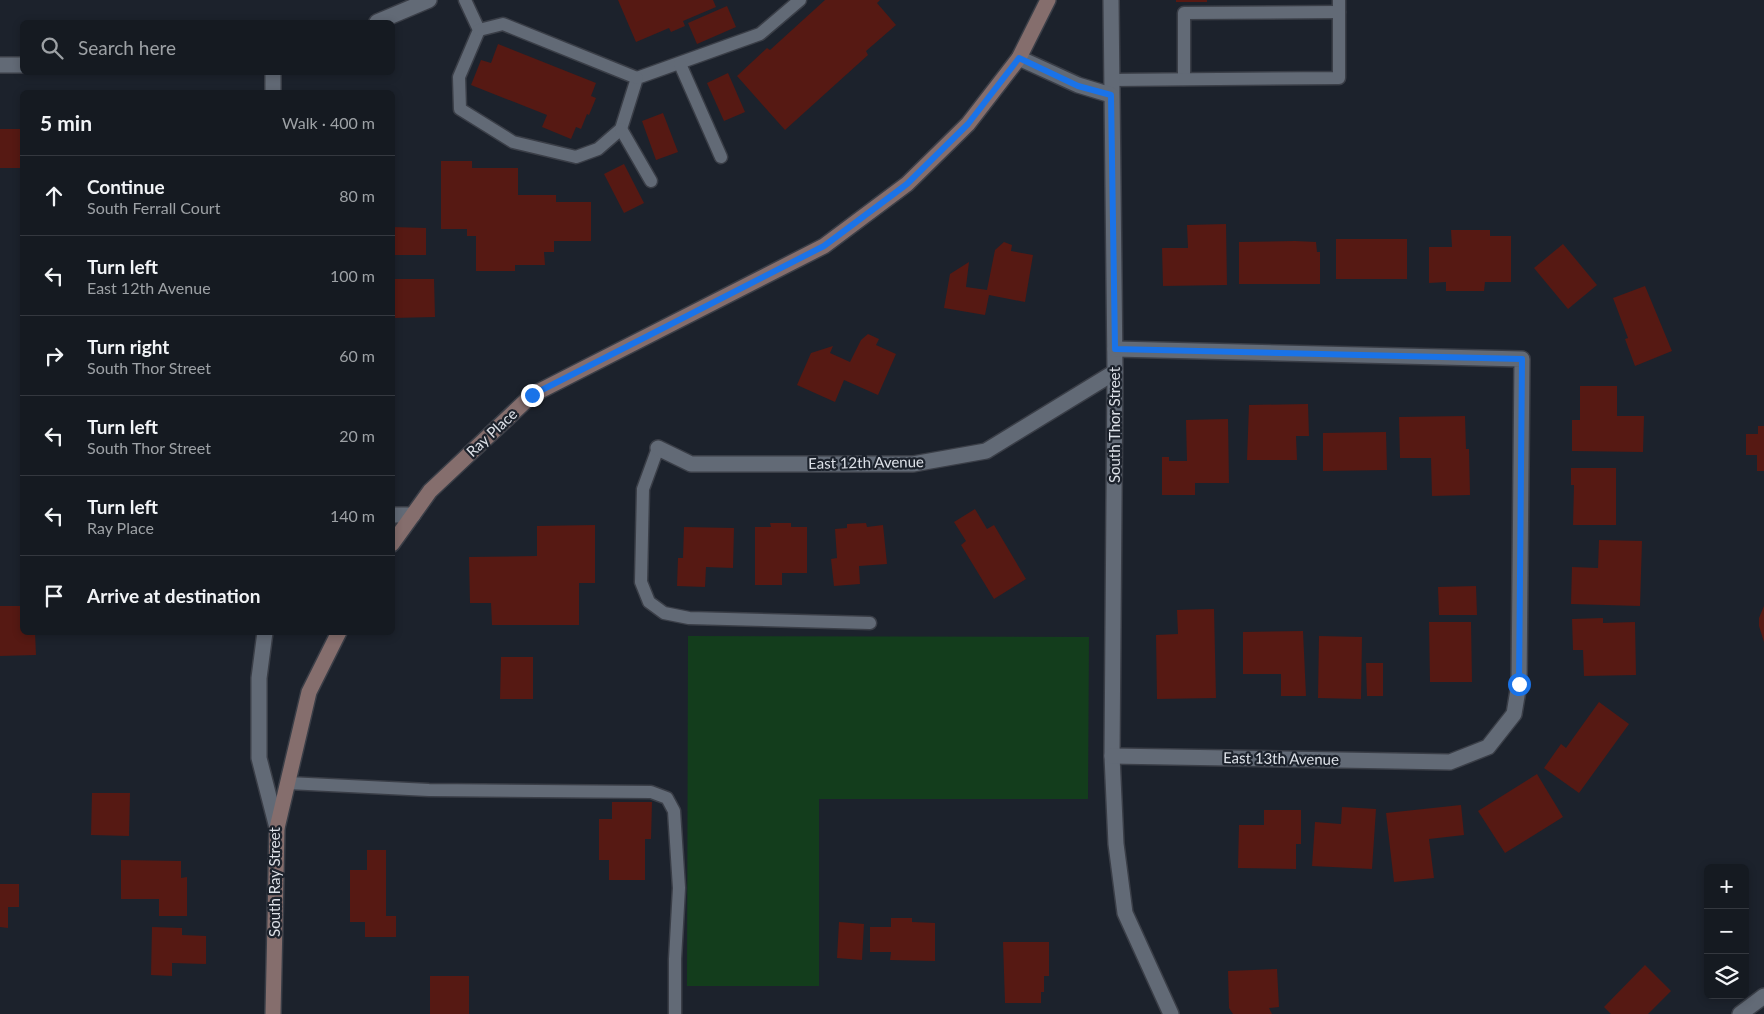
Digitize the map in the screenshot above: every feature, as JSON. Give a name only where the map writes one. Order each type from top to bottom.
[{"type":"main road","name":"Ray Place","points":[[395,540],[430,491],[532,395],[824,246],[907,184],[968,124],[1019,58],[1048,0]]},
{"type":"main road","points":[[277,828],[309,692],[338,635]]},
{"type":"main road","name":"South Ray Street","points":[[273,1014],[277,828]]},
{"type":"street","points":[[383,20],[429,0]]},
{"type":"street","name":"South Thor Street","points":[[1111,0],[1115,349],[1112,756],[1116,844],[1125,913],[1171,1014]]},
{"type":"street","points":[[1019,58],[1078,86],[1111,88]]},
{"type":"street","points":[[0,65],[20,65]]},
{"type":"street","points":[[273,75],[273,90]]},
{"type":"street","name":"East 13th Avenue","points":[[1112,756],[1450,762],[1488,747],[1514,714],[1519,684],[1522,359],[1115,349]]},
{"type":"street","name":"East 12th Avenue","points":[[658,448],[691,464],[913,464],[986,451],[1115,372]]},
{"type":"street","points":[[395,515],[413,515]]},
{"type":"street","name":"South Ray Street","points":[[265,635],[258,678],[258,758],[277,828]]},
{"type":"street","points":[[1740,1014],[1764,996]]},
{"type":"lane","points":[[465,0],[480,30]]},
{"type":"lane","points":[[480,30],[503,24],[637,78],[760,34],[800,0]]},
{"type":"lane","points":[[1111,88],[1184,80],[1339,78],[1339,6],[1184,14],[1184,80]]},
{"type":"lane","points":[[480,30],[459,77],[460,109],[513,142],[576,158],[598,149],[621,129],[637,78]]},
{"type":"lane","points":[[680,64],[721,156]]},
{"type":"lane","points":[[621,129],[651,181]]},
{"type":"lane","points":[[658,448],[643,489],[641,582],[650,602],[664,613],[689,618],[870,623]]},
{"type":"lane","points":[[288,783],[438,790],[651,792],[667,798],[674,811],[679,888],[675,959],[675,1014]]},
{"type":"green space","points":[[688,636],[1089,637],[1088,799],[819,799],[819,986],[687,986]]},
{"type":"building","points":[[618,0],[713,0],[716,7],[683,21],[685,26],[671,32],[669,28],[636,42]]},
{"type":"building","points":[[825,0],[880,0],[877,3],[896,25],[866,51],[868,55],[785,130],[737,76],[767,48],[770,50]]},
{"type":"building","points":[[1176,0],[1207,0],[1207,2],[1176,2]]},
{"type":"building","points":[[727,6],[736,27],[697,44],[688,23]]},
{"type":"building","points":[[498,44],[596,83],[591,96],[596,98],[589,115],[587,114],[581,129],[576,127],[571,139],[542,127],[547,115],[471,85],[481,60],[491,63]]},
{"type":"building","points":[[728,73],[745,112],[724,121],[707,83]]},
{"type":"building","points":[[663,113],[678,152],[656,160],[642,121]]},
{"type":"building","points":[[0,129],[20,129],[20,168],[0,168]]},
{"type":"building","points":[[441,161],[472,161],[472,168],[518,168],[518,195],[556,195],[556,202],[591,202],[591,241],[554,241],[554,252],[544,252],[545,265],[515,265],[515,271],[476,271],[476,236],[467,236],[467,229],[441,229]]},
{"type":"building","points":[[624,164],[644,203],[624,213],[604,174]]},
{"type":"building","points":[[1226,224],[1227,285],[1163,286],[1162,248],[1188,248],[1187,225]]},
{"type":"building","points":[[395,227],[426,228],[426,255],[395,255]]},
{"type":"building","points":[[1451,230],[1490,230],[1490,236],[1511,236],[1511,282],[1485,282],[1484,291],[1446,291],[1446,282],[1429,283],[1429,247],[1452,247]]},
{"type":"building","points":[[1336,239],[1407,239],[1407,279],[1336,279]]},
{"type":"building","points":[[1004,242],[1012,245],[1011,251],[1033,255],[1025,302],[989,295],[985,315],[944,308],[950,274],[969,262],[966,287],[987,290],[995,250]]},
{"type":"building","points":[[1239,242],[1316,242],[1317,252],[1320,252],[1320,284],[1239,284]]},
{"type":"building","points":[[1563,244],[1597,285],[1568,309],[1534,268]]},
{"type":"building","points":[[395,279],[434,279],[435,317],[395,318]]},
{"type":"building","points":[[1645,286],[1672,351],[1635,366],[1625,339],[1628,338],[1613,298]]},
{"type":"building","points":[[868,334],[879,339],[876,345],[896,354],[878,395],[844,380],[835,402],[797,385],[811,353],[833,346],[830,353],[850,362],[861,340]]},
{"type":"building","points":[[1580,386],[1617,386],[1617,416],[1644,416],[1643,452],[1572,451],[1572,420],[1580,420]]},
{"type":"building","points":[[1308,404],[1309,436],[1296,436],[1297,460],[1247,460],[1249,405]]},
{"type":"building","points":[[1465,416],[1466,449],[1469,449],[1470,495],[1432,496],[1431,458],[1400,458],[1399,417]]},
{"type":"building","points":[[1228,419],[1229,483],[1195,483],[1195,495],[1162,495],[1162,457],[1169,457],[1169,461],[1187,461],[1186,420]]},
{"type":"building","points":[[1758,426],[1764,426],[1764,471],[1757,471],[1757,455],[1746,455],[1746,434],[1758,434]]},
{"type":"building","points":[[1386,432],[1387,470],[1323,471],[1323,433]]},
{"type":"building","points":[[1571,468],[1616,468],[1616,525],[1573,525],[1574,485],[1571,485]]},
{"type":"building","points":[[975,509],[987,529],[994,525],[1026,579],[994,599],[961,545],[966,541],[954,522]]},
{"type":"building","points":[[770,523],[791,523],[791,527],[807,527],[807,573],[782,573],[782,585],[755,585],[755,527],[771,527]]},
{"type":"building","points":[[866,523],[867,527],[883,525],[887,564],[859,566],[860,584],[834,586],[831,559],[837,558],[835,529],[847,528],[847,524]]},
{"type":"building","points":[[595,525],[595,583],[579,583],[579,625],[492,625],[491,603],[470,603],[469,557],[537,556],[537,526]]},
{"type":"building","points":[[684,527],[734,528],[733,568],[706,567],[705,587],[677,586],[678,558],[683,558]]},
{"type":"building","points":[[1599,540],[1642,541],[1640,606],[1571,604],[1572,567],[1598,568]]},
{"type":"building","points":[[1476,586],[1477,615],[1439,615],[1438,587]]},
{"type":"building","points":[[0,606],[20,606],[20,635],[35,635],[36,655],[0,656]]},
{"type":"building","points":[[1764,606],[1764,642],[1759,626],[1759,618]]},
{"type":"building","points":[[1214,609],[1216,698],[1157,699],[1156,635],[1178,634],[1177,610]]},
{"type":"building","points":[[1603,618],[1603,623],[1635,622],[1636,675],[1584,676],[1583,650],[1573,650],[1572,619]]},
{"type":"building","points":[[1429,622],[1471,622],[1472,682],[1430,682]]},
{"type":"building","points":[[1303,631],[1306,696],[1281,696],[1281,674],[1243,674],[1243,632]]},
{"type":"building","points":[[1319,636],[1362,637],[1361,699],[1318,698]]},
{"type":"building","points":[[501,657],[533,657],[533,699],[500,699]]},
{"type":"building","points":[[1366,663],[1383,663],[1383,696],[1367,696]]},
{"type":"building","points":[[1599,702],[1629,724],[1579,793],[1544,768],[1561,744],[1566,748]]},
{"type":"building","points":[[1537,774],[1563,817],[1505,853],[1478,811]]},
{"type":"building","points":[[92,793],[130,793],[129,836],[91,835]]},
{"type":"building","points":[[612,802],[652,802],[651,839],[645,839],[645,880],[609,880],[609,860],[599,860],[599,819],[612,819]]},
{"type":"building","points":[[1461,805],[1464,835],[1429,839],[1434,878],[1394,882],[1386,813]]},
{"type":"building","points":[[1342,807],[1376,809],[1372,869],[1312,866],[1315,822],[1341,824]]},
{"type":"building","points":[[1264,810],[1301,810],[1301,844],[1296,844],[1296,869],[1238,868],[1239,825],[1264,825]]},
{"type":"building","points":[[367,850],[386,850],[386,916],[396,916],[396,937],[365,937],[365,922],[350,922],[350,870],[367,870]]},
{"type":"building","points":[[121,860],[181,861],[181,878],[187,877],[187,916],[159,916],[159,899],[121,899]]},
{"type":"building","points":[[0,884],[19,884],[19,907],[8,907],[8,928],[0,927]]},
{"type":"building","points":[[891,918],[912,918],[912,922],[935,923],[935,961],[890,960],[891,952],[870,952],[870,927],[891,927]]},
{"type":"building","points":[[839,922],[864,924],[862,960],[837,958]]},
{"type":"building","points":[[152,927],[182,928],[182,935],[206,936],[206,964],[172,963],[172,976],[151,975]]},
{"type":"building","points":[[1003,942],[1049,942],[1049,976],[1044,976],[1044,992],[1041,992],[1041,1003],[1005,1003]]},
{"type":"building","points":[[1645,965],[1671,991],[1648,1014],[1611,1014],[1604,1007]]},
{"type":"building","points":[[1277,969],[1279,1007],[1269,1008],[1272,1014],[1233,1014],[1229,1008],[1228,971]]},
{"type":"building","points":[[430,976],[469,976],[469,1014],[430,1014]]},
{"type":"route","points":[[532,395],[824,246],[907,184],[968,124],[1019,58],[1078,86],[1111,95],[1115,349],[1522,359],[1519,684]]}]
